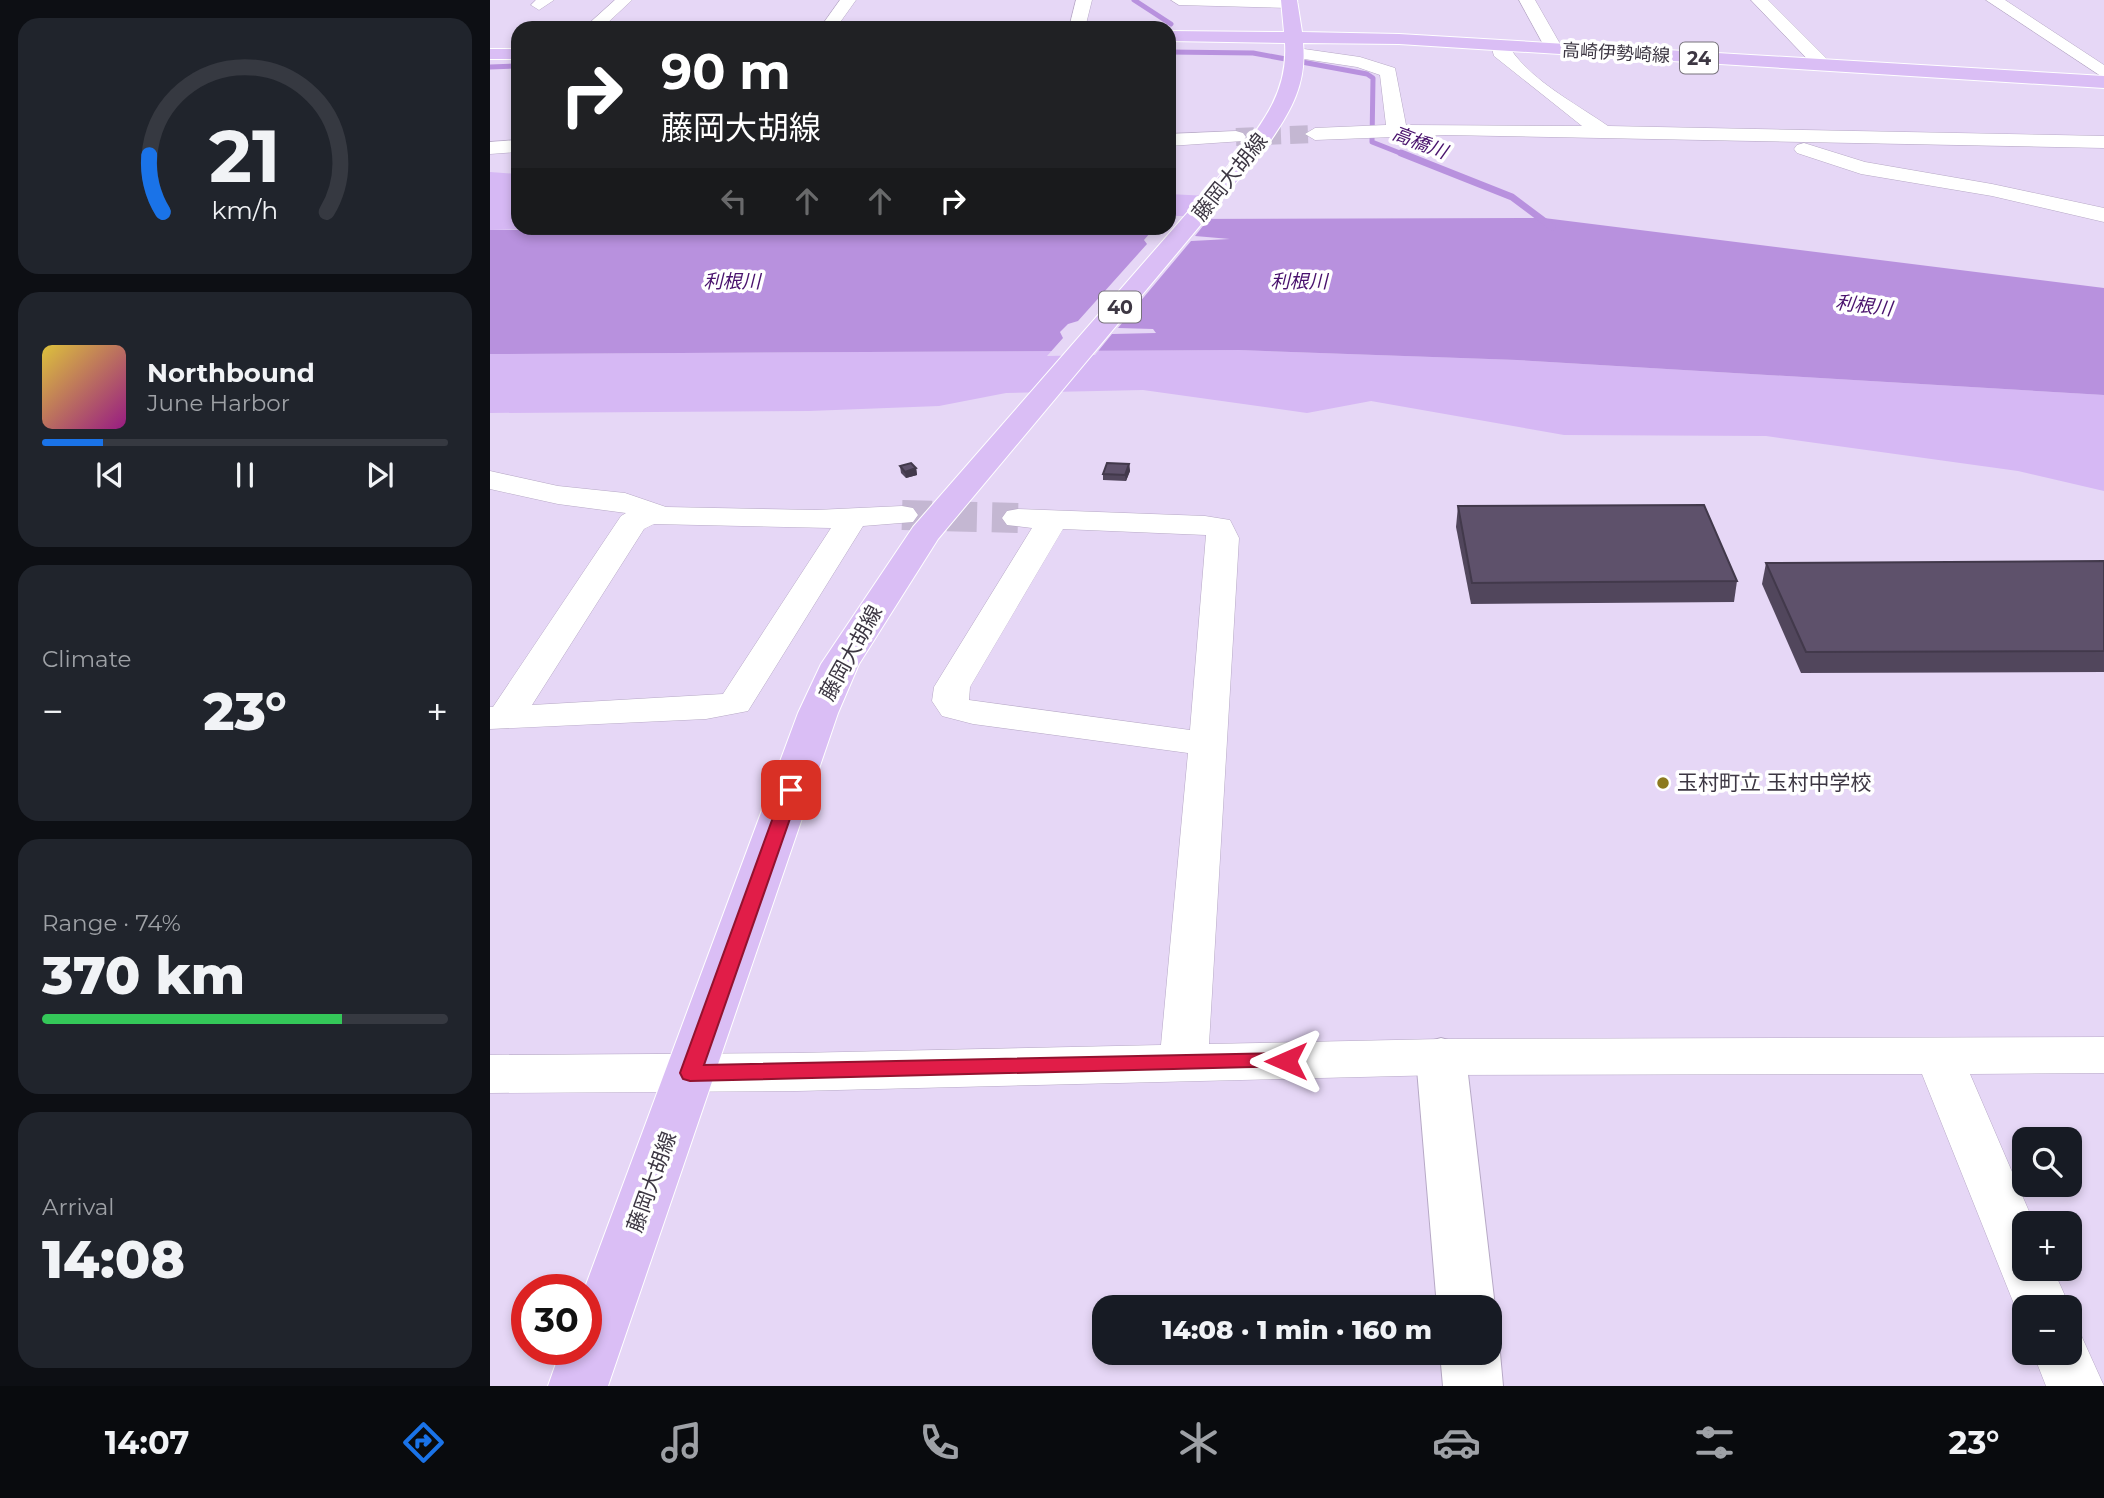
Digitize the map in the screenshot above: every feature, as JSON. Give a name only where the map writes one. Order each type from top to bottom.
[{"type":"main road","name":"藤岡大胡線","points":[[1176,229],[1240,150],[1284,108],[1296,53],[1290,1]]},
{"type":"main road","name":"高崎伊勢崎線","points":[[1176,37],[1296,53],[1500,45],[2104,82]]},
{"type":"main road","points":[[490,54],[511,54]]},
{"type":"main road","name":"藤岡大胡線","points":[[578,1386],[818,713],[840,664],[925,534],[996,452],[1171,235]]},
{"type":"street","points":[[600,21],[624,0]]},
{"type":"street","points":[[833,21],[848,0]]},
{"type":"street","points":[[1079,21],[1084,0]]},
{"type":"street","points":[[1180,0],[1290,1]]},
{"type":"street","points":[[1527,0],[1554,49]]},
{"type":"street","points":[[1759,0],[1823,65]]},
{"type":"street","points":[[1994,0],[2104,74]]},
{"type":"street","points":[[1500,45],[1502,53],[1537,84],[1603,132]]},
{"type":"street","points":[[1296,53],[1360,62],[1389,72],[1390,131]]},
{"type":"street","points":[[1315,134],[1390,131],[1603,132],[1781,138],[2104,142]]},
{"type":"street","points":[[1781,138],[1815,155],[1861,168],[1992,190],[2104,215]]},
{"type":"street","points":[[1176,141],[1240,150]]},
{"type":"street","points":[[490,148],[511,146]]},
{"type":"street","points":[[490,480],[558,495],[625,502],[663,516],[850,518],[902,515]]},
{"type":"street","points":[[498,718],[632,523],[652,512]]},
{"type":"street","points":[[498,718],[706,708],[735,703],[748,689],[797,603],[846,530],[850,518]]},
{"type":"street","points":[[1018,519],[1220,527],[1223,538],[1184,1061]]},
{"type":"street","points":[[1054,519],[952,687],[950,701],[955,708],[973,713],[1021,717],[1206,744]]},
{"type":"street","points":[[1938,1055],[2012,1233]]},
{"type":"street","points":[[490,1074],[690,1073],[1441,1057],[2104,1055]]},
{"type":"street","points":[[1441,1057],[1465,1295]]},
{"type":"street","points":[[1471,1365],[1473,1386]]},
{"type":"street","points":[[2066,1365],[2075,1386]]},
{"type":"shaded area","points":[[490,172],[511,174],[511,230],[490,230]]},
{"type":"shaded area","points":[[1176,194],[1208,196],[1186,219],[1176,219]]},
{"type":"shaded area","points":[[1237,350],[1517,360],[2104,395],[2104,491],[2018,471],[1766,436],[1564,435],[1371,401],[1307,413],[1143,390],[1006,393],[939,406],[809,411],[490,413],[490,354]]},
{"type":"water","name":"利根川","points":[[1544,218],[2104,288],[2104,395],[1517,360],[1238,350],[490,354],[490,230],[511,230],[511,235],[1176,235],[1176,219]]},
{"type":"pier","points":[[1176,216],[1211,216],[1195,236],[1230,239],[1191,241],[1118,328],[1153,329],[1156,333],[1112,334],[1095,355],[1047,356],[1063,338],[1060,332],[1068,324],[1078,321],[1147,244],[1144,240],[1148,235],[1176,235]]},
{"type":"building","points":[[911,463],[916,468],[905,472],[900,466]]},
{"type":"building","points":[[1107,463],[1129,464],[1125,475],[1103,474]]},
{"type":"building","points":[[1704,505],[1737,581],[1472,583],[1458,506]]},
{"type":"building","points":[[2104,561],[2104,651],[1806,652],[1766,563]]},
{"type":"waterway","points":[[1134,0],[1166,21]]},
{"type":"waterway","name":"高橋川","points":[[1176,52],[1253,53],[1367,74],[1373,78],[1372,142],[1405,155]]},
{"type":"waterway","name":"高橋川","points":[[490,67],[511,66]]},
{"type":"waterway","name":"高橋川","points":[[1401,153],[1512,197],[1552,227]]},
{"type":"tunnel","points":[[1236,137],[1315,134]]},
{"type":"tunnel","points":[[902,515],[1018,518]]},
{"type":"place","name":"玉村町立 玉村中学校","points":[[1663,783]]},
{"type":"route","points":[[791,790],[690,1073],[1286,1061]]}]
